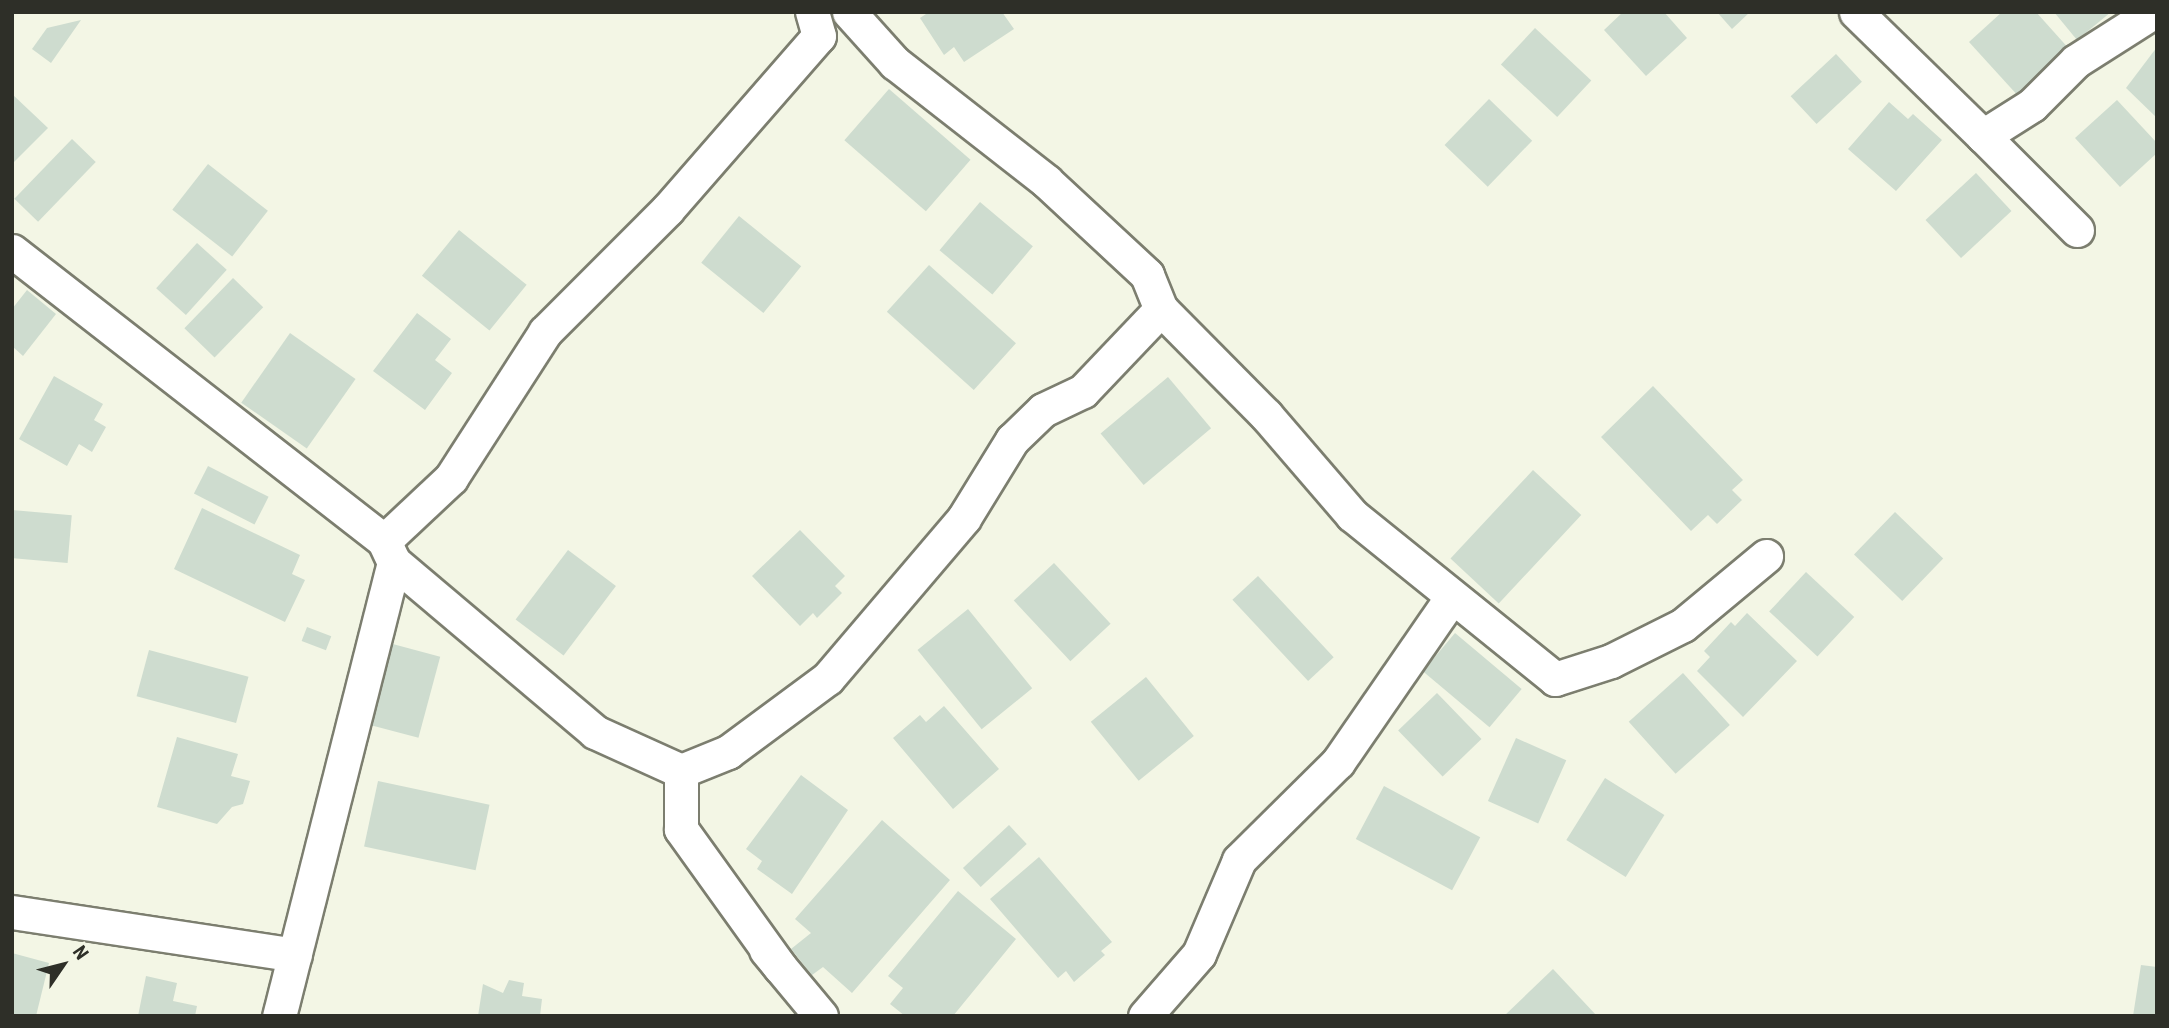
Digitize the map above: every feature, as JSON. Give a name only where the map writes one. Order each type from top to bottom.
[{"type":"street","points":[[279,1016],[389,552],[451,478],[545,332],[667,210],[819,36],[812,12]]},
{"type":"street","points":[[849,12],[895,63],[1045,181],[1147,275],[1161,309],[1266,415],[1352,515],[1451,598],[1555,678],[1611,661],[1683,625],[1766,556]]},
{"type":"street","points":[[1856,12],[2077,230]]},
{"type":"street","points":[[1983,136],[2032,106],[2076,61],[2153,12]]},
{"type":"street","points":[[12,251],[389,552],[595,732],[681,771],[728,752],[828,678],[964,518],[1012,440],[1043,410],[1083,391],[1161,309]]},
{"type":"street","points":[[1145,1016],[1199,954],[1239,860],[1338,762],[1451,598]]},
{"type":"street","points":[[681,771],[681,829],[780,967]]},
{"type":"street","points":[[12,912],[295,955]]},
{"type":"street","points":[[758,940],[821,1016]]},
{"type":"building","points":[[929,12],[1002,12],[1014,29],[964,62],[954,47],[944,55],[920,18]]},
{"type":"building","points":[[1623,12],[1664,12],[1687,38],[1646,76],[1604,30]]},
{"type":"building","points":[[1717,12],[1750,12],[1732,29]]},
{"type":"building","points":[[2002,12],[2036,12],[2071,51],[2020,98],[1969,42]]},
{"type":"building","points":[[2054,12],[2111,12],[2077,40]]},
{"type":"building","points":[[81,20],[51,63],[32,49],[47,28]]},
{"type":"building","points":[[1535,28],[1591,81],[1557,117],[1501,65]]},
{"type":"building","points":[[2157,47],[2157,118],[2126,88]]},
{"type":"building","points":[[1836,54],[1862,82],[1817,124],[1791,96]]},
{"type":"building","points":[[889,89],[971,160],[926,211],[844,140]]},
{"type":"building","points":[[12,94],[48,128],[12,164]]},
{"type":"building","points":[[1489,99],[1532,141],[1488,187],[1445,145]]},
{"type":"building","points":[[2117,100],[2157,143],[2157,153],[2120,187],[2075,138]]},
{"type":"building","points":[[1889,102],[1908,119],[1913,114],[1942,140],[1896,191],[1848,149]]},
{"type":"building","points":[[72,139],[96,162],[38,222],[14,199]]},
{"type":"building","points":[[208,164],[268,211],[232,256],[172,210]]},
{"type":"building","points":[[1976,173],[2011,211],[1961,258],[1926,220]]},
{"type":"building","points":[[980,202],[1033,246],[992,295],[940,250]]},
{"type":"building","points":[[739,216],[801,266],[763,313],[701,263]]},
{"type":"building","points":[[459,230],[527,285],[489,331],[422,276]]},
{"type":"building","points":[[197,243],[227,270],[186,315],[156,288]]},
{"type":"building","points":[[929,265],[1016,343],[974,390],[887,312]]},
{"type":"building","points":[[233,278],[263,307],[215,358],[184,328]]},
{"type":"building","points":[[27,290],[56,314],[23,356],[12,346],[12,309]]},
{"type":"building","points":[[417,313],[451,339],[435,360],[452,373],[425,410],[373,371]]},
{"type":"building","points":[[290,333],[356,379],[307,449],[241,403]]},
{"type":"building","points":[[54,376],[103,404],[94,420],[106,427],[92,452],[79,444],[67,466],[19,439]]},
{"type":"building","points":[[1168,377],[1211,428],[1144,485],[1101,434]]},
{"type":"building","points":[[1653,386],[1743,480],[1732,490],[1742,500],[1717,524],[1708,515],[1691,531],[1601,437]]},
{"type":"building","points":[[208,466],[269,497],[255,524],[194,494]]},
{"type":"building","points":[[1533,470],[1581,515],[1499,604],[1450,558]]},
{"type":"building","points":[[202,508],[300,555],[292,574],[305,580],[285,622],[174,569]]},
{"type":"building","points":[[12,510],[72,515],[68,563],[12,558]]},
{"type":"building","points":[[1895,512],[1943,559],[1902,601],[1854,554]]},
{"type":"building","points":[[800,530],[845,576],[835,586],[842,593],[817,618],[813,613],[800,626],[752,576]]},
{"type":"building","points":[[568,550],[616,586],[564,656],[516,619]]},
{"type":"building","points":[[1054,563],[1111,624],[1070,661],[1014,601]]},
{"type":"building","points":[[1806,572],[1854,617],[1817,657],[1769,611]]},
{"type":"building","points":[[1258,576],[1334,657],[1308,681],[1232,600]]},
{"type":"building","points":[[968,609],[1032,688],[982,729],[917,650]]},
{"type":"building","points":[[1747,613],[1797,661],[1743,717],[1697,671],[1710,657],[1704,651],[1731,622],[1735,626]]},
{"type":"building","points":[[307,627],[331,636],[326,650],[302,641]]},
{"type":"building","points":[[1455,633],[1522,689],[1490,727],[1423,671]]},
{"type":"building","points":[[389,643],[440,657],[418,738],[367,724]]},
{"type":"building","points":[[149,650],[248,677],[236,723],[137,696]]},
{"type":"building","points":[[1683,673],[1730,725],[1676,774],[1629,722]]},
{"type":"building","points":[[1146,677],[1194,736],[1139,781],[1091,722]]},
{"type":"building","points":[[1437,693],[1481,739],[1443,777],[1398,731]]},
{"type":"building","points":[[944,706],[999,769],[953,809],[893,738],[920,715],[926,722]]},
{"type":"building","points":[[177,737],[238,754],[231,776],[250,781],[243,804],[232,807],[217,824],[157,807]]},
{"type":"building","points":[[1516,738],[1566,760],[1538,823],[1488,801]]},
{"type":"building","points":[[801,775],[848,810],[792,894],[757,869],[762,861],[746,849]]},
{"type":"building","points":[[1605,778],[1664,815],[1626,877],[1566,840]]},
{"type":"building","points":[[378,781],[490,805],[476,870],[364,847]]},
{"type":"building","points":[[1384,786],[1480,837],[1452,890],[1356,839]]},
{"type":"building","points":[[882,820],[950,880],[852,993],[823,967],[812,975],[791,949],[811,933],[795,919]]},
{"type":"building","points":[[1009,825],[1027,844],[981,887],[963,868]]},
{"type":"building","points":[[1039,857],[1112,942],[1101,951],[1105,955],[1074,982],[1066,971],[1058,978],[990,899]]},
{"type":"building","points":[[958,891],[1016,939],[953,1016],[905,1016],[890,1004],[903,988],[888,976]]},
{"type":"building","points":[[12,953],[49,963],[36,1016],[12,1016]]},
{"type":"building","points":[[2141,965],[2157,967],[2157,1016],[2133,1016]]},
{"type":"building","points":[[1553,969],[1597,1016],[1504,1016]]},
{"type":"building","points":[[146,976],[177,983],[173,1001],[197,1006],[195,1016],[138,1016]]},
{"type":"building","points":[[509,980],[524,983],[522,996],[542,999],[540,1016],[478,1016],[483,984],[503,993]]}]
